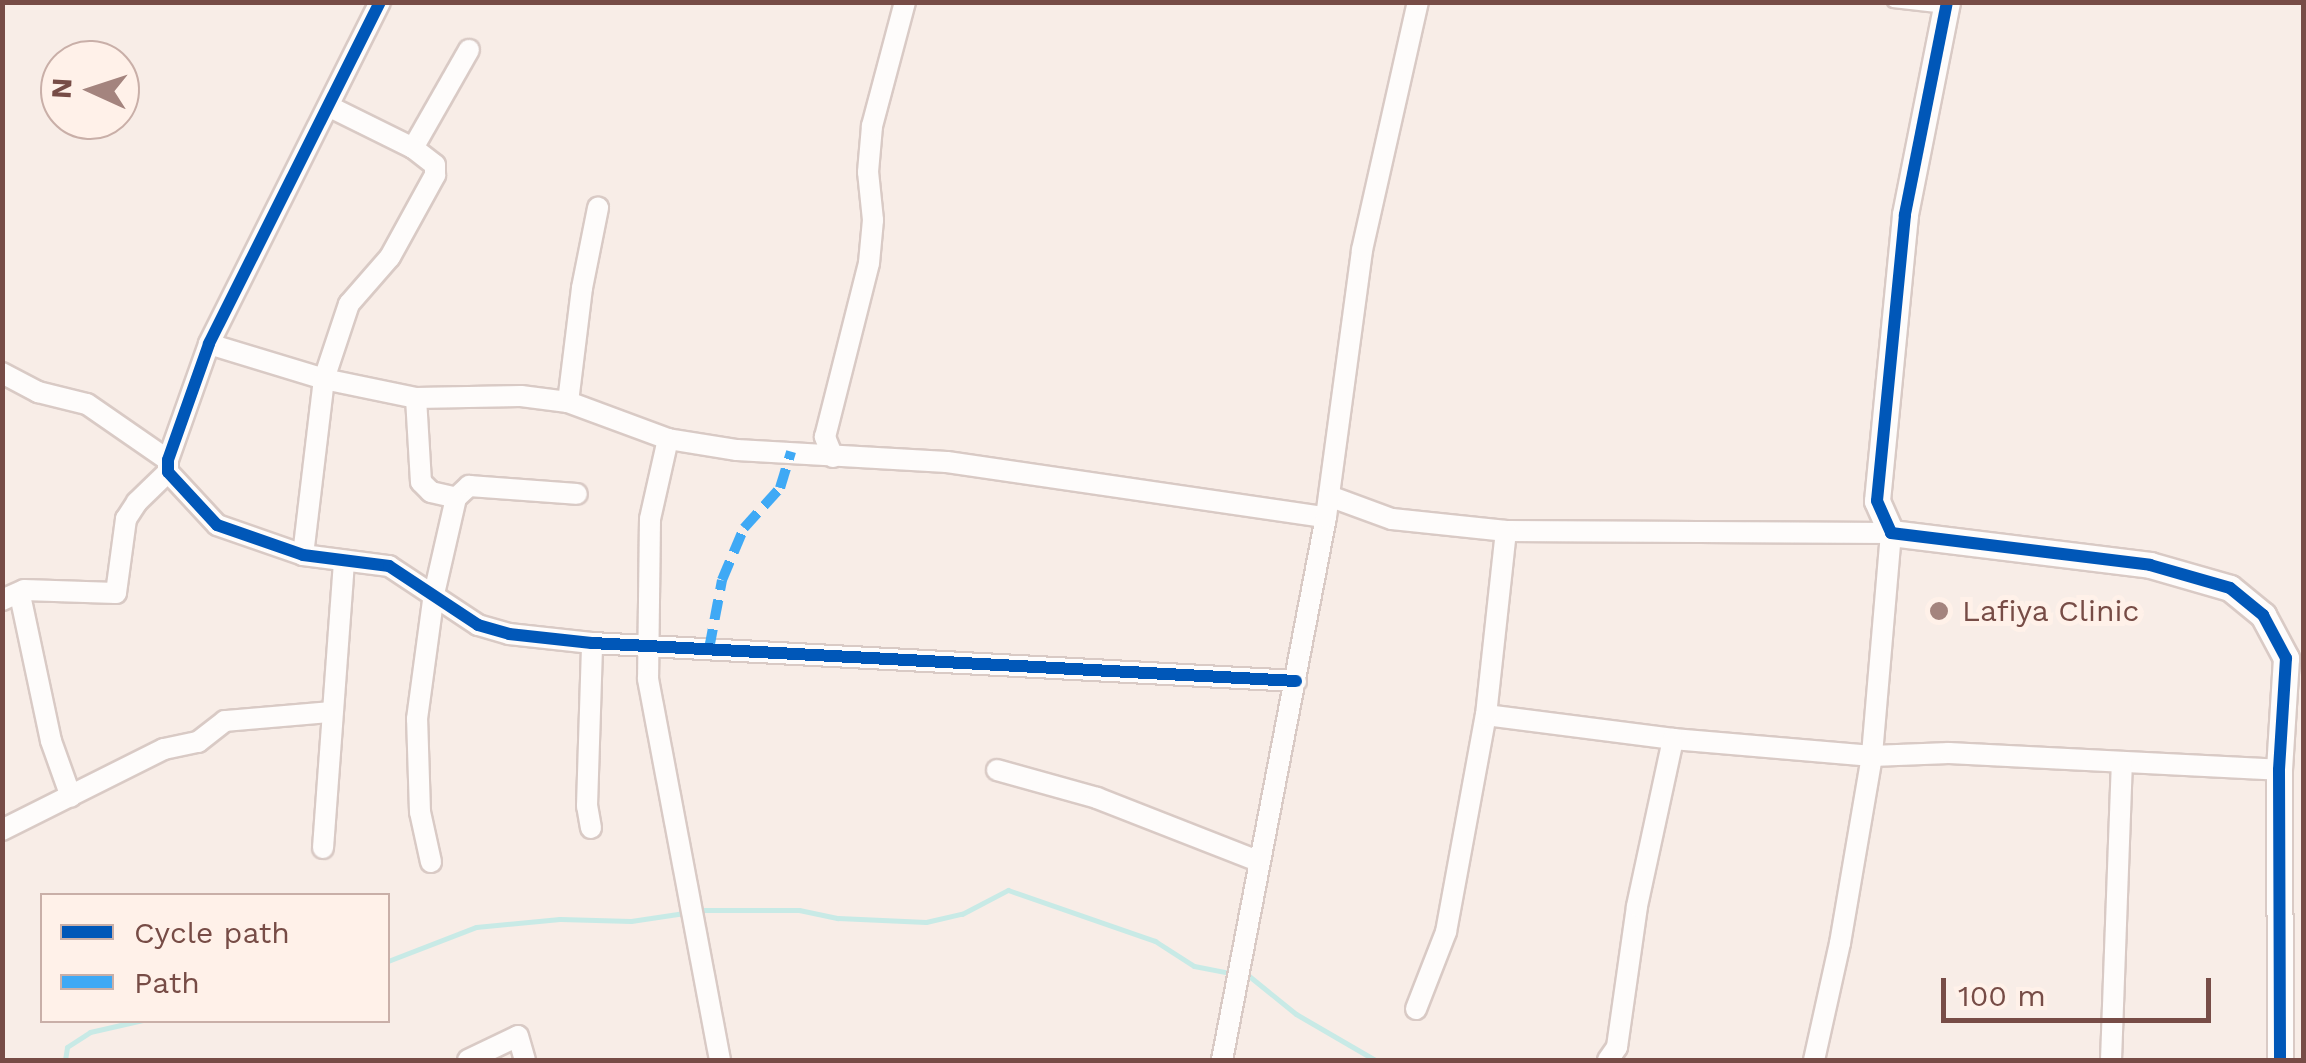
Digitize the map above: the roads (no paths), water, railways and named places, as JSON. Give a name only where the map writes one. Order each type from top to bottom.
[{"type":"street","points":[[71,797],[11,598],[24,590],[116,593],[126,519],[168,466],[208,344],[380,2]]},
{"type":"street","points":[[829,447],[868,263],[873,220],[868,172],[872,126],[905,2]]},
{"type":"street","points":[[1222,1060],[1327,507],[1362,250],[1418,2]]},
{"type":"street","points":[[1814,1060],[1840,943],[1872,756],[1891,533],[1877,500],[1904,234],[1946,5]]},
{"type":"street","points":[[413,148],[469,50]]},
{"type":"street","points":[[303,555],[324,379],[349,304],[390,257],[435,174],[436,165],[413,148],[330,107]]},
{"type":"street","points":[[568,402],[582,288],[598,208]]},
{"type":"street","points":[[208,344],[324,379],[416,398],[521,396],[568,402],[668,439],[790,452],[829,447],[1506,531],[1891,533],[2150,565],[2230,588],[2264,615],[2295,661],[2279,770],[2280,1060]]},
{"type":"street","points":[[2,372],[38,392],[87,404],[168,466],[218,525],[303,555],[388,566],[478,625],[510,634],[592,643],[1296,680]]},
{"type":"street","points":[[416,398],[420,482],[432,492],[456,498]]},
{"type":"street","points":[[668,439],[650,519],[646,644],[655,723],[720,1060]]},
{"type":"street","points":[[431,862],[420,812],[416,741],[434,594],[456,498],[468,486],[577,494]]},
{"type":"street","points":[[1416,1009],[1446,932],[1486,715],[1506,531]]},
{"type":"street","points":[[324,848],[344,561]]},
{"type":"street","points":[[591,828],[588,806],[592,643]]},
{"type":"street","points":[[2,830],[164,750],[198,742],[225,721],[332,712]]},
{"type":"street","points":[[1486,715],[1674,740],[1872,756],[1949,753],[2279,770]]},
{"type":"street","points":[[1608,1060],[1617,1047],[1636,906],[1674,740]]},
{"type":"street","points":[[2112,1060],[2122,762]]},
{"type":"street","points":[[997,770],[1097,798],[1258,861]]},
{"type":"street","points":[[468,1060],[518,1036],[525,1060]]},
{"type":"lane","points":[[1892,2],[1946,5]]},
{"type":"waterway","points":[[701,910],[799,910],[838,918],[926,922],[962,914],[1008,890],[1155,941],[1194,966],[1229,973]]},
{"type":"waterway","points":[[390,960],[476,927],[560,919],[631,921],[684,913]]},
{"type":"waterway","points":[[1249,976],[1296,1014],[1375,1060]]},
{"type":"waterway","points":[[65,1060],[67,1047],[90,1032],[130,1023]]},
{"type":"place","name":"Lafiya Clinic","points":[[1939,611]]}]
